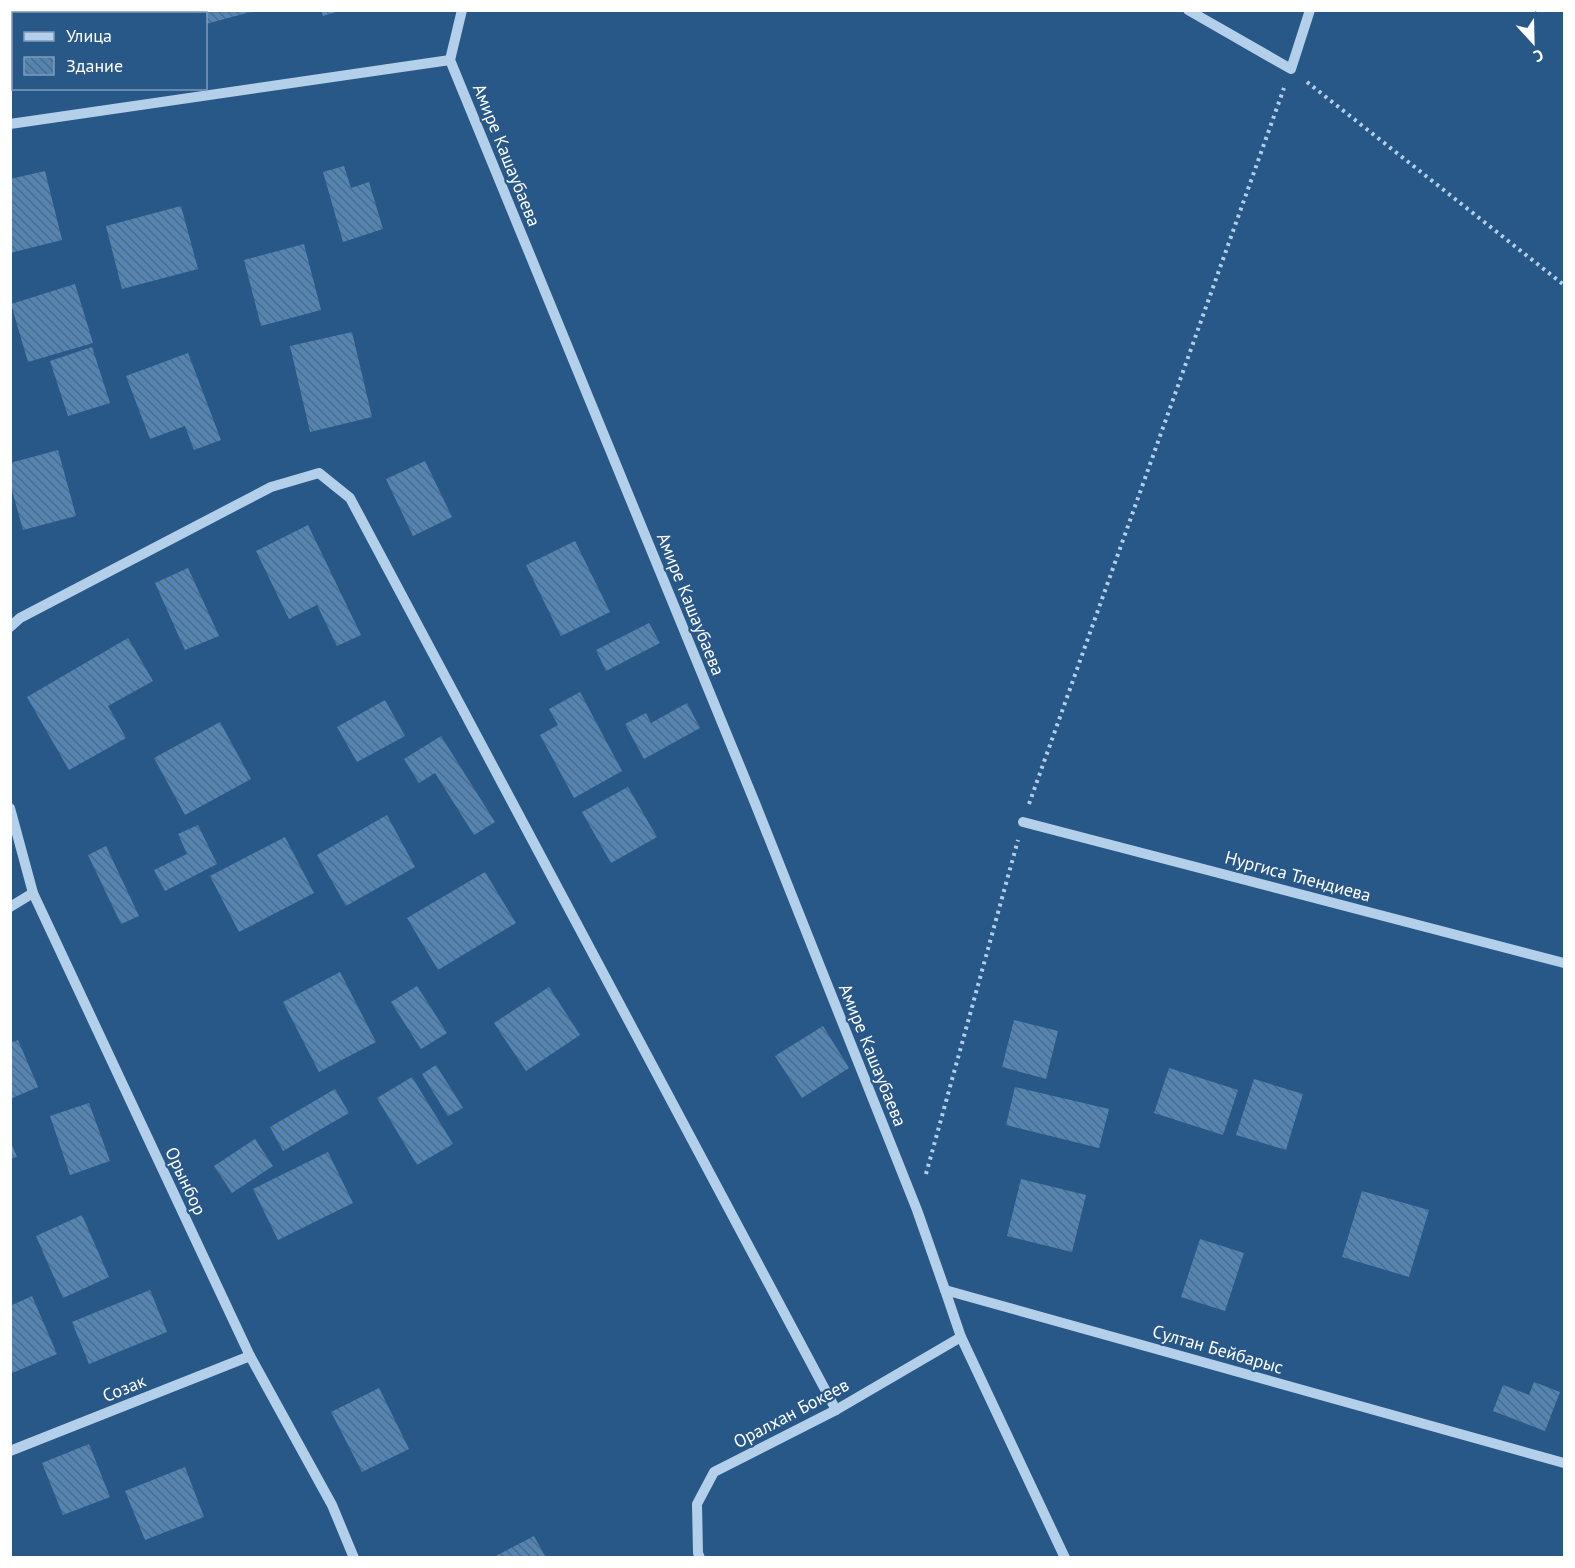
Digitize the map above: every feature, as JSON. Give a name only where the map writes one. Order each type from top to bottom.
[{"type":"street","points":[[10,124],[450,60],[462,10]]},
{"type":"street","points":[[1188,10],[1291,69],[1310,10]]},
{"type":"street","name":"Амире Кашаубаева","points":[[450,60],[755,803],[917,1210]]},
{"type":"street","points":[[10,627],[20,618],[271,487],[319,473],[350,498],[836,1410]]},
{"type":"street","name":"Орынбор","points":[[10,808],[33,893],[250,1356],[332,1505],[354,1557]]},
{"type":"street","name":"Нургиса Тлендиева","points":[[1023,822],[1564,963]]},
{"type":"street","points":[[10,908],[33,893]]},
{"type":"street","points":[[917,1210],[961,1337],[1065,1557]]},
{"type":"street","name":"Султан Бейбарыс","points":[[945,1290],[1564,1463]]},
{"type":"street","name":"Оралхан Бокеев","points":[[700,1557],[697,1504],[714,1472],[836,1410],[961,1337]]},
{"type":"street","name":"Созак","points":[[10,1451],[250,1356]]},
{"type":"path","points":[[917,1210],[1023,822],[1291,69],[1564,285]]},
{"type":"building","points":[[196,10],[254,10],[207,24],[207,12],[196,12]]},
{"type":"building","points":[[321,10],[339,10],[339,11],[323,16]]},
{"type":"building","points":[[344,166],[351,188],[369,182],[383,229],[343,242],[323,172]]},
{"type":"building","points":[[45,171],[62,240],[10,253],[10,179]]},
{"type":"building","points":[[181,206],[198,269],[122,289],[106,226]]},
{"type":"building","points":[[304,244],[321,310],[261,326],[244,260]]},
{"type":"building","points":[[75,284],[93,343],[28,362],[11,304]]},
{"type":"building","points":[[352,332],[372,417],[310,432],[290,346]]},
{"type":"building","points":[[92,347],[110,403],[68,416],[50,361]]},
{"type":"building","points":[[188,353],[221,440],[194,450],[185,426],[150,439],[126,376]]},
{"type":"building","points":[[58,450],[76,516],[23,530],[10,483],[10,463]]},
{"type":"building","points":[[425,461],[452,517],[413,536],[386,479]]},
{"type":"building","points":[[308,525],[361,635],[337,646],[317,605],[289,619],[256,551]]},
{"type":"building","points":[[575,541],[610,612],[561,636],[526,565]]},
{"type":"building","points":[[188,568],[219,636],[185,650],[155,583]]},
{"type":"building","points":[[649,623],[660,643],[606,671],[596,650]]},
{"type":"building","points":[[128,638],[153,681],[108,706],[126,738],[69,770],[27,697]]},
{"type":"building","points":[[580,692],[622,771],[574,798],[540,735],[558,725],[549,709]]},
{"type":"building","points":[[385,700],[405,736],[357,762],[337,727]]},
{"type":"building","points":[[687,703],[700,728],[644,759],[625,724],[646,713],[651,723]]},
{"type":"building","points":[[220,722],[251,779],[185,815],[154,758]]},
{"type":"building","points":[[441,736],[495,822],[474,835],[435,773],[419,783],[404,759]]},
{"type":"building","points":[[628,787],[657,837],[611,863],[582,812]]},
{"type":"building","points":[[387,815],[415,867],[346,906],[317,855]]},
{"type":"building","points":[[198,825],[217,864],[165,891],[154,870],[187,854],[178,834]]},
{"type":"building","points":[[285,837],[314,893],[239,932],[210,876]]},
{"type":"building","points":[[106,846],[139,916],[121,924],[88,855]]},
{"type":"building","points":[[485,872],[516,923],[438,970],[407,918]]},
{"type":"building","points":[[340,972],[376,1042],[319,1072],[283,1002]]},
{"type":"building","points":[[417,986],[447,1033],[421,1049],[391,1002]]},
{"type":"building","points":[[549,987],[580,1035],[526,1071],[494,1023]]},
{"type":"building","points":[[1014,1020],[1058,1031],[1046,1079],[1002,1067]]},
{"type":"building","points":[[823,1026],[849,1068],[802,1098],[775,1056]]},
{"type":"building","points":[[18,1040],[38,1087],[10,1099],[10,1043]]},
{"type":"building","points":[[436,1065],[463,1108],[448,1116],[422,1074]]},
{"type":"building","points":[[1169,1068],[1238,1090],[1223,1135],[1154,1113]]},
{"type":"building","points":[[412,1077],[453,1144],[417,1165],[377,1098]]},
{"type":"building","points":[[1254,1079],[1303,1094],[1286,1150],[1236,1135]]},
{"type":"building","points":[[1015,1087],[1109,1109],[1099,1148],[1006,1125]]},
{"type":"building","points":[[335,1089],[349,1113],[283,1151],[270,1127]]},
{"type":"building","points":[[89,1103],[110,1161],[70,1175],[50,1116]]},
{"type":"building","points":[[255,1139],[273,1166],[232,1193],[214,1166]]},
{"type":"building","points":[[10,1140],[17,1157],[10,1159]]},
{"type":"building","points":[[328,1152],[353,1203],[278,1240],[253,1189]]},
{"type":"building","points":[[1021,1179],[1086,1195],[1072,1252],[1007,1236]]},
{"type":"building","points":[[1362,1191],[1429,1210],[1409,1277],[1342,1257]]},
{"type":"building","points":[[82,1215],[109,1277],[63,1298],[36,1236]]},
{"type":"building","points":[[1200,1239],[1244,1253],[1225,1311],[1181,1297]]},
{"type":"building","points":[[150,1290],[167,1332],[89,1364],[72,1322]]},
{"type":"building","points":[[32,1296],[57,1354],[10,1374],[10,1306]]},
{"type":"building","points":[[1534,1382],[1560,1392],[1545,1431],[1493,1411],[1503,1385],[1529,1395]]},
{"type":"building","points":[[379,1388],[409,1449],[362,1472],[331,1412]]},
{"type":"building","points":[[89,1444],[110,1497],[63,1515],[42,1463]]},
{"type":"building","points":[[185,1467],[204,1517],[145,1540],[125,1491]]},
{"type":"building","points":[[534,1536],[546,1558],[492,1558]]}]
